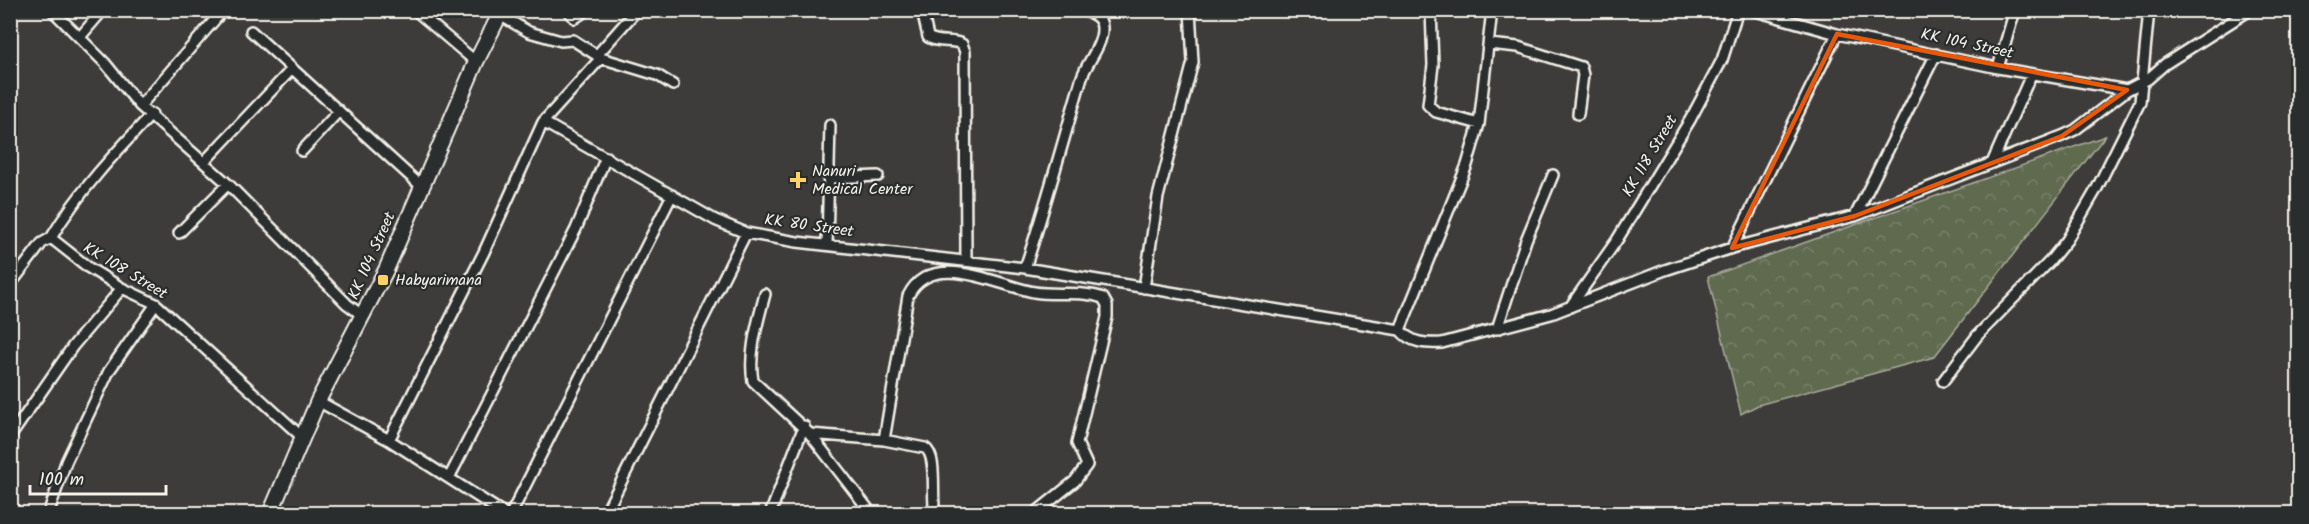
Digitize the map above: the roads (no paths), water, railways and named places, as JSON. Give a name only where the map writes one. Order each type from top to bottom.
[{"type":"street","points":[[52,10],[105,63],[140,106],[205,162],[347,304],[363,316]]},
{"type":"street","points":[[80,38],[103,10]]},
{"type":"street","points":[[415,10],[476,62]]},
{"type":"street","points":[[567,10],[575,18],[587,10]]},
{"type":"street","points":[[922,10],[928,37],[933,41],[962,44],[965,52],[966,260]]},
{"type":"street","points":[[1025,268],[1049,197],[1083,74],[1103,32],[1101,21],[1095,14],[1082,10]]},
{"type":"street","points":[[1144,288],[1158,197],[1193,62],[1190,10]]},
{"type":"street","points":[[1431,10],[1433,65],[1428,105],[1436,112],[1479,124]]},
{"type":"street","points":[[1400,330],[1452,207],[1479,124],[1492,10]]},
{"type":"street","name":"KK 118 Street","points":[[1570,307],[1617,240],[1690,120],[1722,60],[1738,10]]},
{"type":"street","name":"KK 104 Street","points":[[1752,10],[1837,34],[2031,75],[2127,90]]},
{"type":"street","points":[[1998,68],[2015,10]]},
{"type":"street","points":[[2143,10],[2144,81]]},
{"type":"street","points":[[1943,381],[1977,336],[2067,240],[2096,190],[2140,102],[2144,81],[2149,10]]},
{"type":"street","points":[[2127,90],[2251,10]]},
{"type":"street","points":[[389,440],[484,252],[543,122],[636,11]]},
{"type":"street","points":[[501,13],[528,32],[561,41],[573,40],[599,56],[657,75],[673,85]]},
{"type":"street","name":"KK 104 Street","points":[[270,513],[318,400],[386,270],[476,62],[501,13]]},
{"type":"street","points":[[140,106],[219,15]]},
{"type":"street","points":[[250,31],[421,186]]},
{"type":"street","points":[[1732,248],[1837,34]]},
{"type":"street","points":[[1489,44],[1518,47],[1581,67],[1584,75],[1578,114]]},
{"type":"street","points":[[1855,216],[1936,54]]},
{"type":"street","points":[[205,162],[292,69]]},
{"type":"street","points":[[1992,164],[2031,75]]},
{"type":"street","name":"KK 80 Street","points":[[604,513],[746,233],[827,245],[1025,268],[1400,330],[1408,339],[1428,344],[1442,343],[1570,307],[1665,270],[1732,248],[1855,216],[2074,130],[2127,90]]},
{"type":"street","points":[[302,151],[339,111]]},
{"type":"street","points":[[10,285],[42,243],[51,238],[77,198],[152,114]]},
{"type":"street","points":[[543,122],[715,220],[746,233]]},
{"type":"street","points":[[827,245],[830,125]]},
{"type":"street","points":[[449,478],[576,229],[606,157]]},
{"type":"street","points":[[1497,329],[1526,240],[1553,175]]},
{"type":"street","points":[[829,178],[878,176]]},
{"type":"street","points":[[179,233],[228,184]]},
{"type":"street","points":[[511,513],[672,195]]},
{"type":"street","name":"KK 108 Street","points":[[51,238],[69,255],[122,288],[156,304],[303,438]]},
{"type":"street","points":[[884,440],[908,296],[915,282],[923,276],[942,272],[962,274],[1035,292],[1103,298],[1107,305],[1107,316],[1077,443],[1087,465],[1075,482],[1034,513]]},
{"type":"street","points":[[10,437],[73,346],[122,288]]},
{"type":"street","points":[[765,294],[756,328],[753,381],[807,430],[872,513]]},
{"type":"street","points":[[48,513],[66,462],[109,371],[156,304]]},
{"type":"street","points":[[318,400],[389,440],[505,513]]},
{"type":"street","points":[[807,430],[925,448],[931,452],[935,513]]},
{"type":"street","points":[[770,513],[807,430]]},
{"type":"street","points":[[10,507],[20,513]]},
{"type":"place","name":"Nanuri Medical Center","points":[[798,180]]},
{"type":"place","name":"Habyarimana","points":[[383,280]]}]
